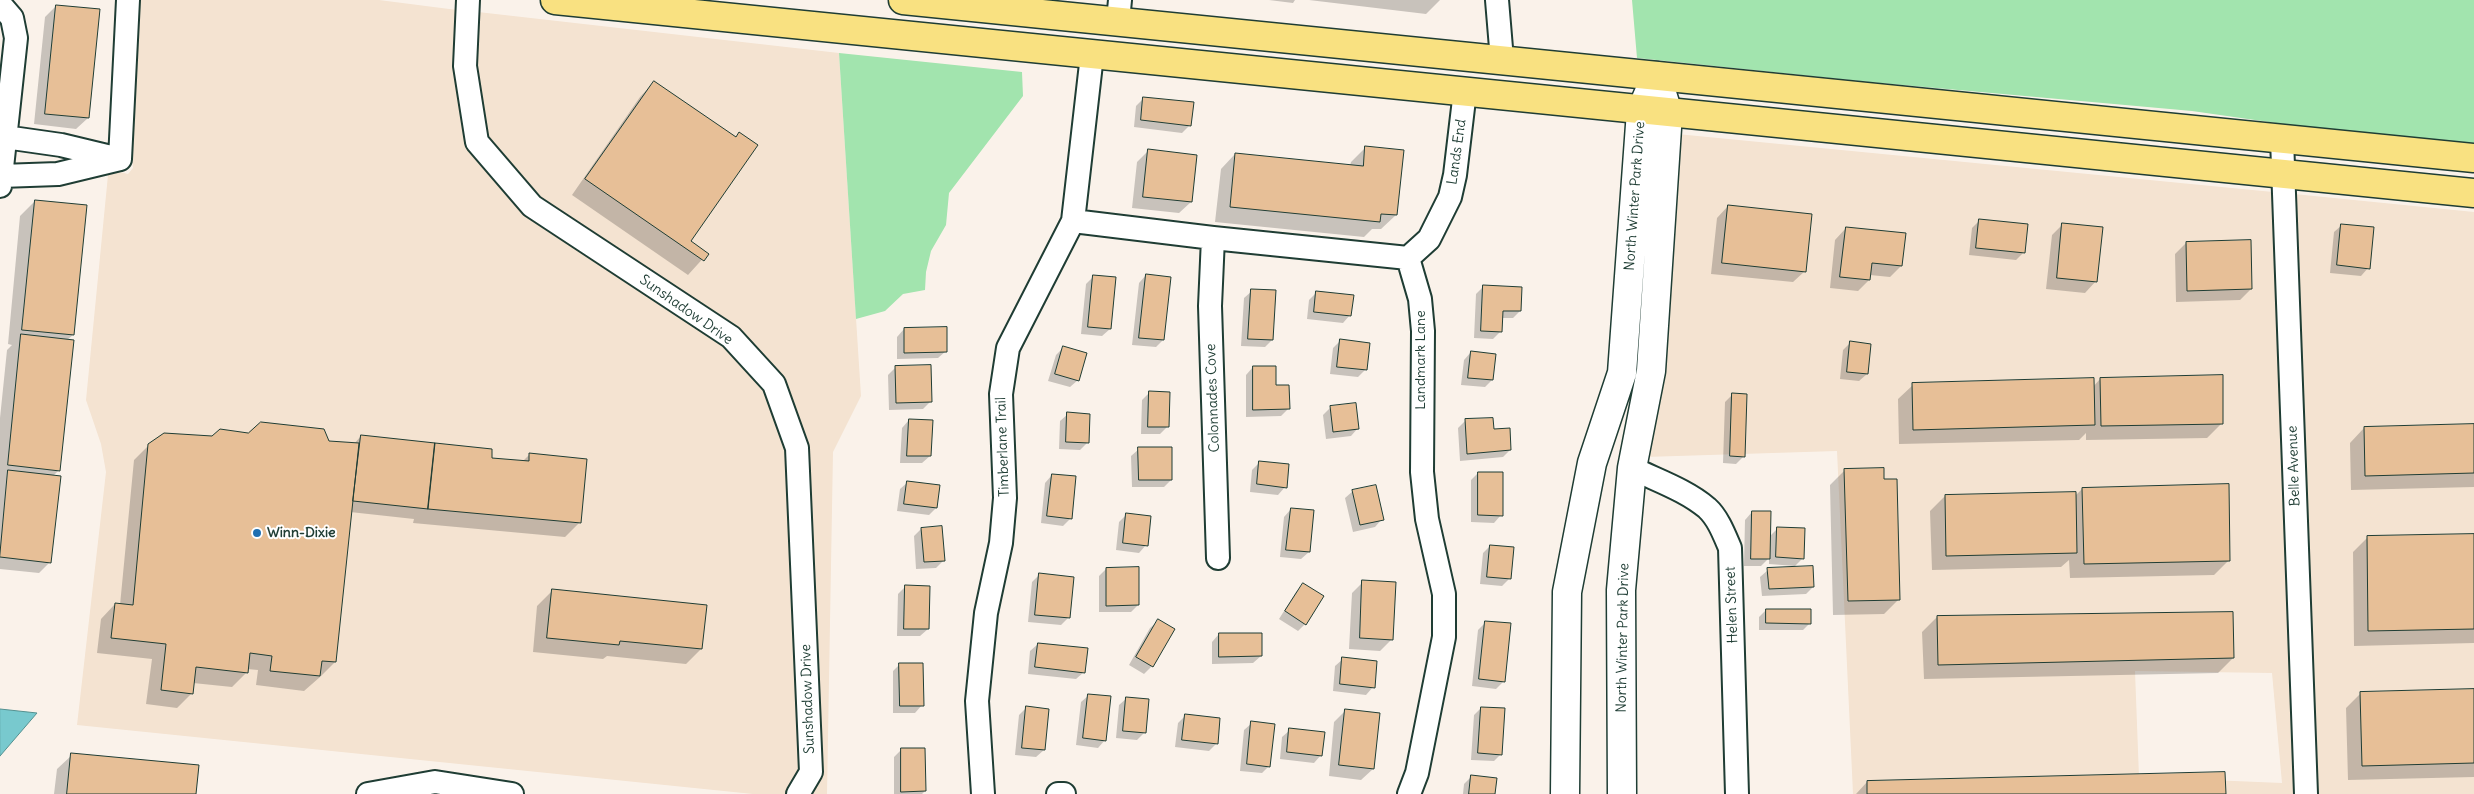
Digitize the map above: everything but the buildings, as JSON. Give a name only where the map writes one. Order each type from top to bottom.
[{"type":"main road","points":[[555,0],[1465,91],[1668,114],[2474,193]]},
{"type":"main road","points":[[903,0],[1119,10],[1167,26],[2474,158]]},
{"type":"main road","points":[[1043,49],[1083,39],[1119,10]]},
{"type":"main road","points":[[1092,55],[1111,39],[1167,26]]},
{"type":"main road","points":[[2098,156],[2148,140],[2175,128]]},
{"type":"street","points":[[120,159],[128,0]]},
{"type":"street","name":"Sunshadow Drive","points":[[468,0],[465,66],[477,142],[532,206],[731,337],[774,384],[798,448],[811,772],[798,794]]},
{"type":"street","points":[[1497,0],[1502,60]]},
{"type":"street","points":[[0,4],[12,18],[16,38],[1,181],[58,174],[120,159]]},
{"type":"street","name":"Timberlane Trail","points":[[983,794],[977,701],[986,613],[1001,542],[1005,498],[1001,394],[1008,348],[1073,221],[1092,55]]},
{"type":"street","name":"North Winter Park Drive","points":[[1565,794],[1567,592],[1592,463],[1622,373],[1641,111],[1656,76]]},
{"type":"street","name":"North Winter Park Drive","points":[[1622,794],[1621,590],[1632,468],[1651,371],[1668,114],[1656,76]]},
{"type":"street","name":"Lands End","points":[[1408,258],[1429,239],[1450,197],[1455,175],[1465,91]]},
{"type":"street","points":[[5,137],[61,145],[120,159]]},
{"type":"street","name":"Belle Avenue","points":[[2282,139],[2306,794]]},
{"type":"street","points":[[58,174],[61,145]]},
{"type":"street","points":[[1073,221],[1213,238],[1408,258]]},
{"type":"street","name":"Colonnades Cove","points":[[1213,238],[1210,306],[1218,558]]},
{"type":"street","name":"Landmark Lane","points":[[1408,258],[1420,299],[1423,330],[1422,472],[1427,519],[1444,594],[1444,629],[1417,773],[1409,794]]},
{"type":"street","name":"Helen Street","points":[[1632,468],[1675,489],[1707,508],[1719,523],[1730,548],[1737,794]]},
{"type":"street","points":[[368,794],[435,782],[512,794]]},
{"type":"street","points":[[1058,794],[1064,794]]},
{"type":"shaded area","points":[[139,0],[379,0],[457,10],[466,144],[469,151],[526,216],[724,347],[765,392],[787,451],[800,769],[786,794],[753,794],[77,725],[106,472],[101,444],[86,400],[108,175],[120,172],[128,174],[133,168],[131,150]]},
{"type":"shaded area","points":[[478,12],[839,53],[861,396],[833,452],[827,794],[811,794],[822,771],[808,447],[784,379],[736,327],[538,196],[487,136],[476,65]]},
{"type":"shaded area","points":[[1677,134],[2273,192],[2295,794],[1853,794],[1837,451],[1645,457]],"holes":[[[2135,671],[2272,673],[2282,783],[2139,777]]]},
{"type":"shaded area","points":[[2294,194],[2474,212],[2474,794],[2317,794]]},
{"type":"green space","points":[[1632,0],[2474,0],[2474,144],[2339,132],[2192,111],[1869,82],[1637,58]]},
{"type":"green space","points":[[839,53],[1022,72],[1023,96],[949,193],[946,225],[931,251],[926,272],[925,290],[903,294],[885,311],[856,319]]},
{"type":"water","points":[[0,709],[37,713],[0,756]]},
{"type":"place","name":"Winn-Dixie","points":[[257,533]]}]
